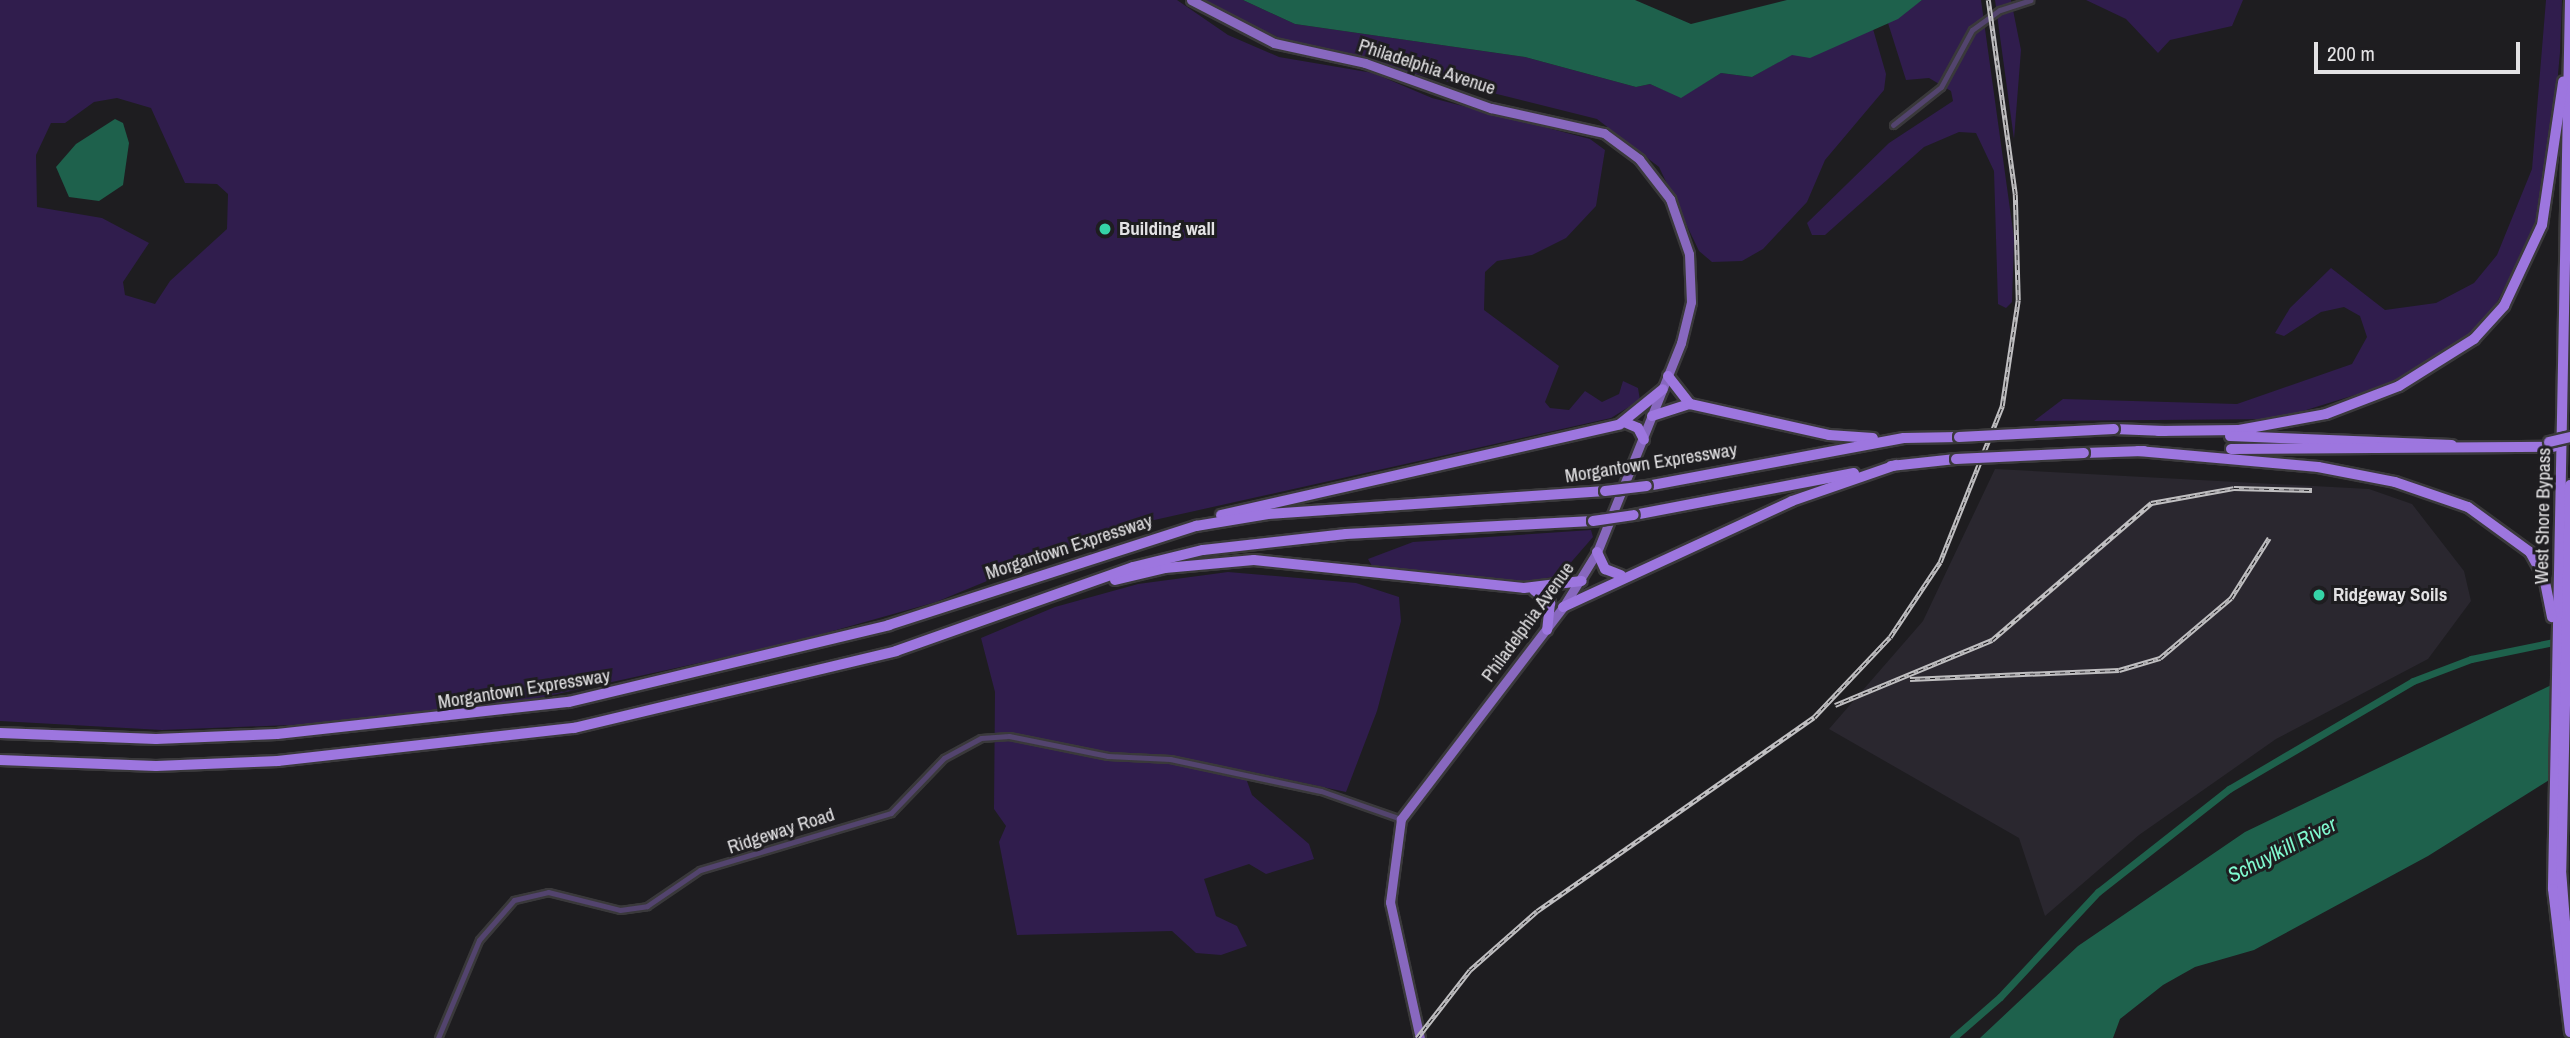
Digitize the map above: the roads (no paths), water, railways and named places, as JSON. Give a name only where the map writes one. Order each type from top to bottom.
[{"type":"highway","name":"West Shore Bypass","points":[[2570,0],[2555,936],[2570,1032]]},
{"type":"highway","points":[[2158,431],[2239,430],[2326,414],[2399,386],[2487,327],[2521,276],[2542,225],[2570,23]]},
{"type":"highway","points":[[1668,376],[1690,404]]},
{"type":"highway","points":[[1055,567],[1173,526],[1624,422],[1663,389]]},
{"type":"highway","points":[[1652,416],[1690,404],[1839,437],[1904,438]]},
{"type":"highway","points":[[1624,422],[1638,428],[1644,440]]},
{"type":"highway","name":"Morgantown Expressway","points":[[0,733],[156,739],[290,734],[569,702],[889,625],[1055,567],[1184,529],[1269,514],[1647,486],[1904,438],[2114,429],[2158,431]]},
{"type":"highway","points":[[2158,431],[2472,446],[2552,445],[2570,438]]},
{"type":"highway","points":[[2138,451],[2570,443]]},
{"type":"highway","points":[[2138,451],[2318,467],[2395,482],[2468,508],[2510,532],[2535,559],[2550,596],[2559,632]]},
{"type":"highway","name":"Morgantown Expressway","points":[[0,760],[156,766],[278,761],[574,729],[896,651],[1133,568],[1272,540],[1593,521],[1896,465],[1956,459],[2138,451]]},
{"type":"highway","points":[[1563,607],[1620,576],[1800,498],[1896,465]]},
{"type":"highway","name":"West Shore Bypass","points":[[2570,485],[2556,704],[2558,830],[2570,988]]},
{"type":"highway","points":[[1597,552],[1605,569],[1620,576]]},
{"type":"highway","points":[[1064,593],[1165,568],[1254,560],[1531,589],[1582,581]]},
{"type":"highway","points":[[1531,589],[1549,603],[1547,630]]},
{"type":"main road","name":"Philadelphia Avenue","points":[[1191,0],[1274,43],[1348,58],[1491,108],[1591,127],[1628,149],[1670,199],[1689,254],[1691,302],[1644,440],[1597,552],[1582,581],[1547,630],[1401,819]]},
{"type":"main road","points":[[1401,819],[1390,902],[1420,1038]]},
{"type":"street","points":[[1893,125],[1941,87],[1970,32],[2000,9],[2030,0]]},
{"type":"street","name":"Ridgeway Road","points":[[438,1038],[480,940],[514,900],[548,892],[620,910],[647,906],[700,870],[891,813],[944,758],[981,738],[1009,736],[1108,756],[1170,759],[1321,791],[1401,819]]},
{"type":"water","points":[[1243,0],[1635,0],[1691,24],[1787,0],[1922,0],[1898,19],[1810,58],[1792,55],[1752,77],[1721,73],[1681,98],[1650,84],[1636,87],[1525,57],[1295,24]]},
{"type":"water","points":[[115,119],[123,123],[129,143],[123,185],[99,201],[69,197],[56,167],[76,144]]},
{"type":"water","name":"Schuylkill River","points":[[2570,676],[2570,767],[2428,856],[2254,950],[2195,967],[2163,985],[2120,1019],[2113,1038],[1980,1038],[2078,946],[2245,832]]},
{"type":"waterway","points":[[1953,1038],[2000,997],[2098,892],[2229,789],[2413,681],[2471,659],[2559,641]]},
{"type":"railway","points":[[1417,1038],[1470,970],[1537,911],[1814,717],[1890,637],[1940,562],[2002,406],[2018,300],[2015,194],[1988,0]]},
{"type":"railway","points":[[1835,705],[1992,640],[2151,503],[2234,488],[2312,490]]},
{"type":"railway","points":[[1910,679],[2119,670],[2160,658],[2231,598],[2269,538]]},
{"type":"place","name":"Building wall","points":[[1105,229]]},
{"type":"place","name":"Ridgeway Soils","points":[[2319,595]]}]
